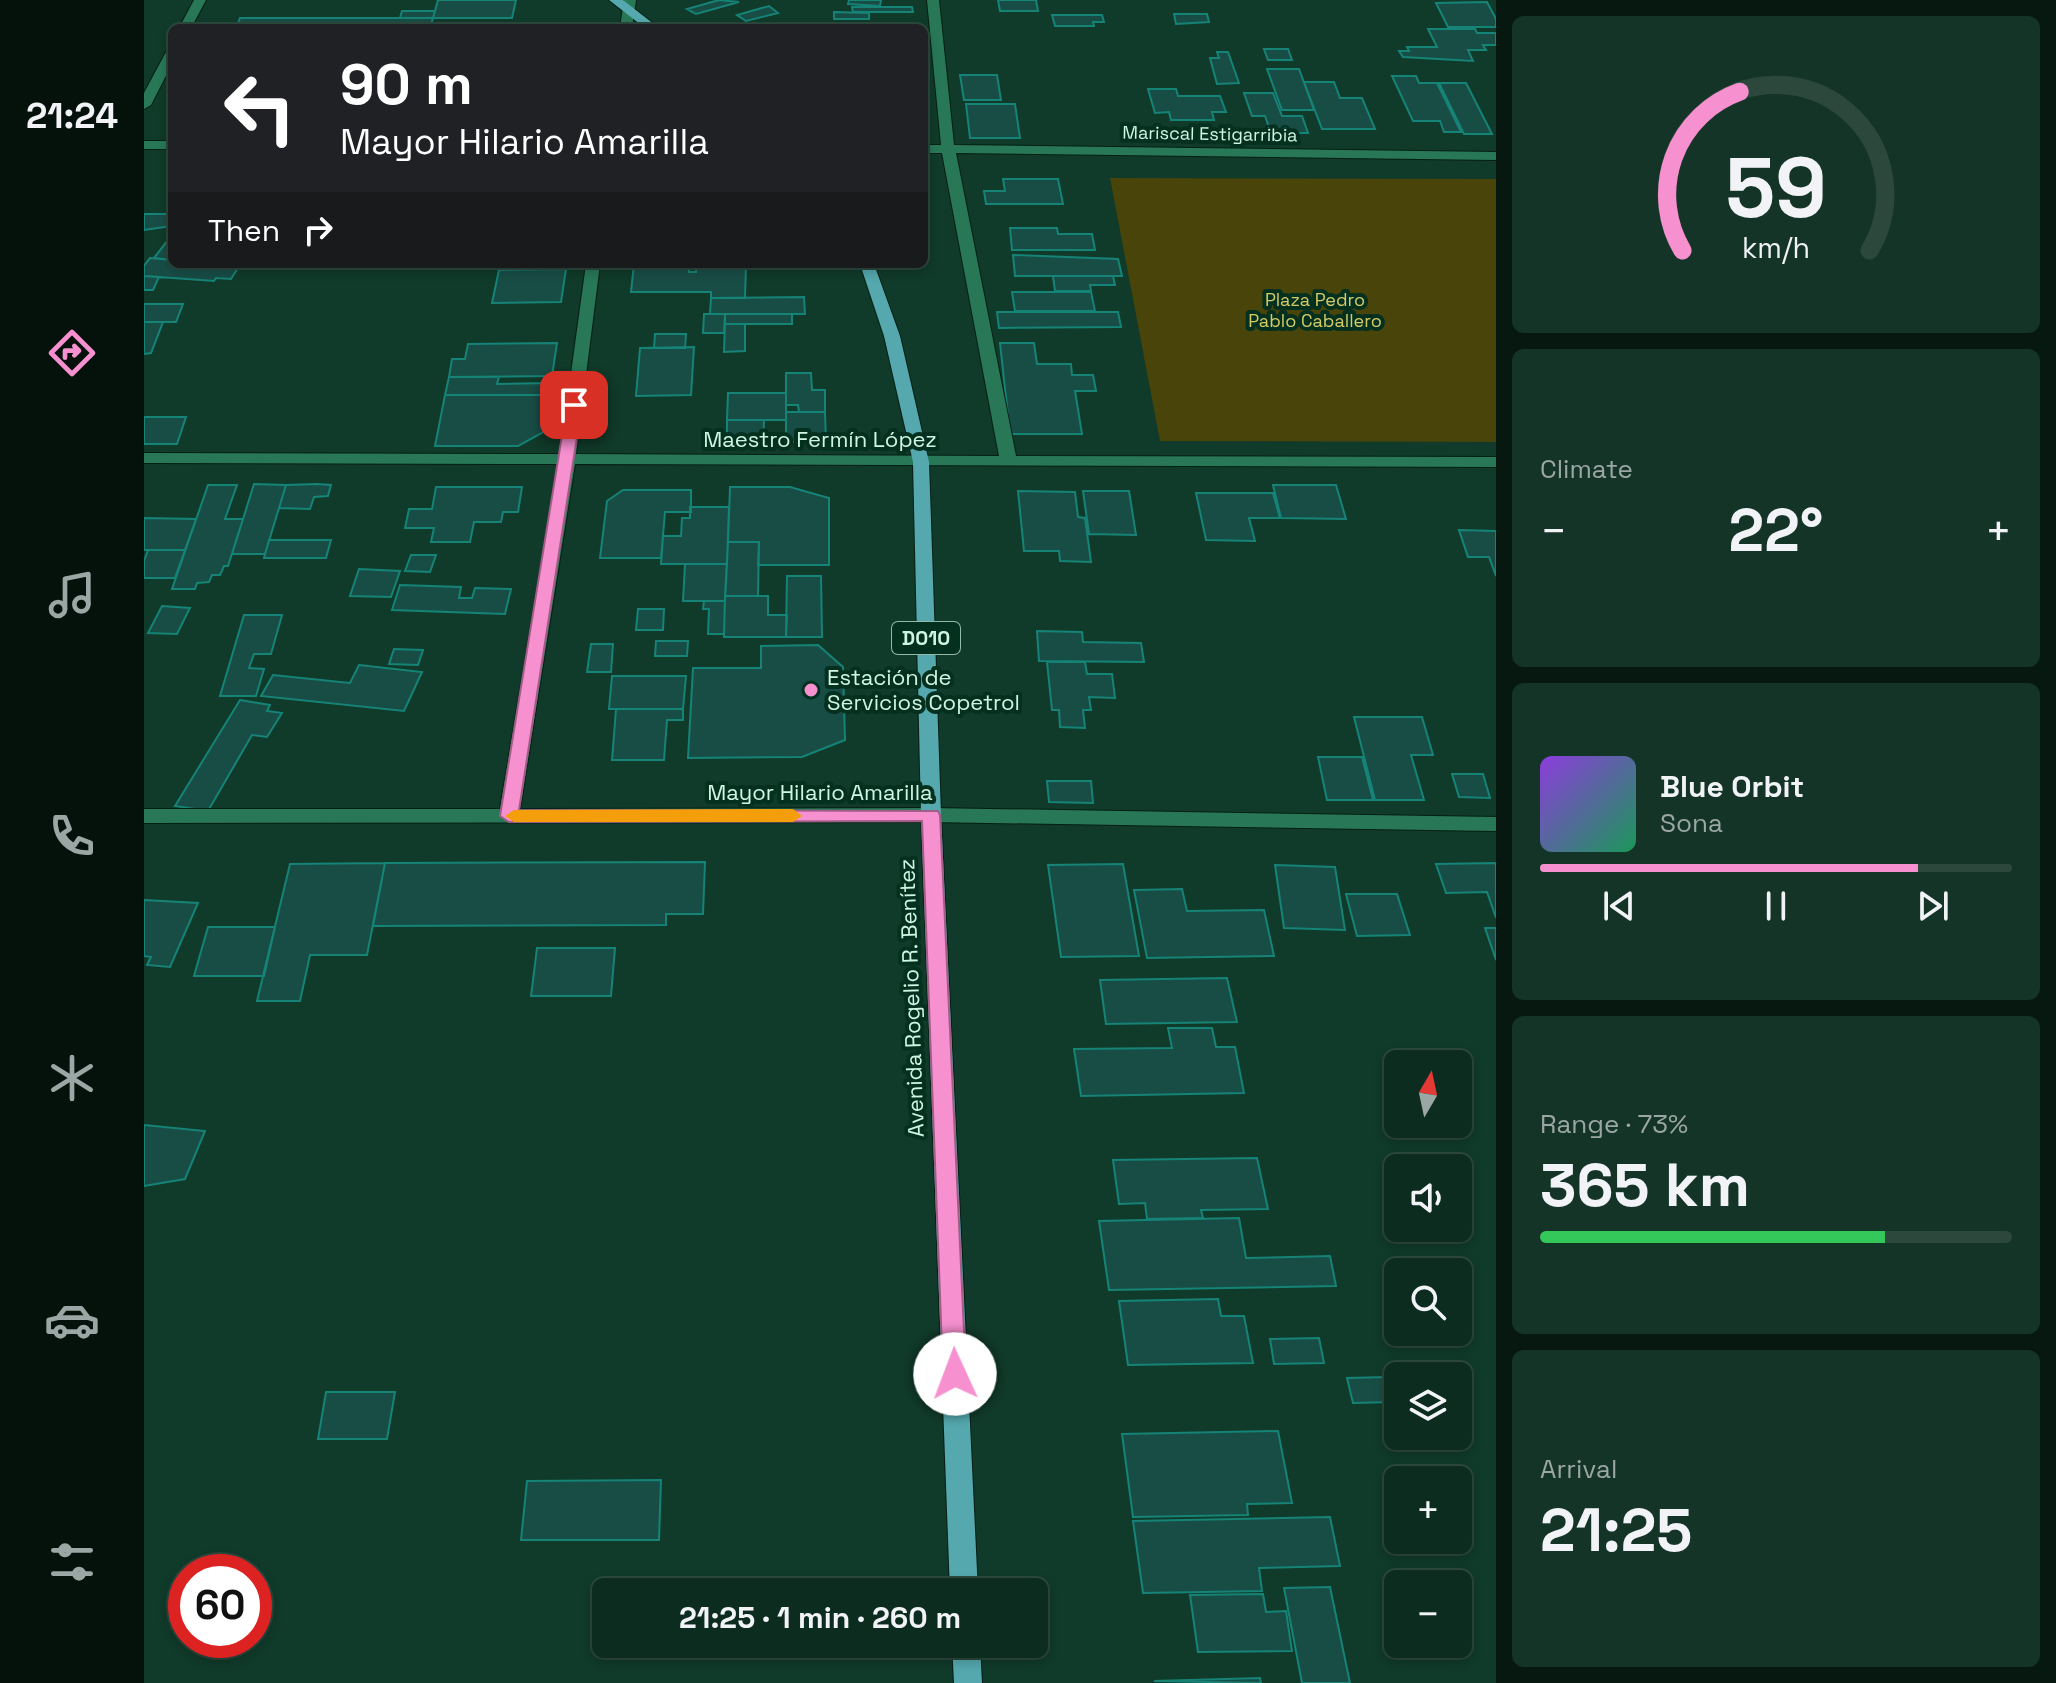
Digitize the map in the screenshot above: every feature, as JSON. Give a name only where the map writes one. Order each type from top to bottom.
[{"type":"main road","points":[[615,0],[630,4],[649,24]]},
{"type":"main road","name":"Avenida Rogelio R. Benítez","points":[[868,268],[892,336],[921,462],[931,815],[963,1578]]},
{"type":"main road","points":[[967,1658],[968,1683]]},
{"type":"street","points":[[187,24],[200,0]]},
{"type":"street","points":[[933,0],[948,149],[1008,459]]},
{"type":"street","points":[[627,24],[630,4]]},
{"type":"street","points":[[144,105],[168,60]]},
{"type":"street","points":[[144,145],[168,145]]},
{"type":"street","name":"Mariscal Estigarribia","points":[[928,149],[1496,156]]},
{"type":"street","points":[[509,816],[567,461],[592,268]]},
{"type":"street","name":"Maestro Fermín López","points":[[144,458],[1496,462]]},
{"type":"street","name":"Mayor Hilario Amarilla","points":[[144,816],[931,815],[1496,824]]},
{"type":"green space","name":"Plaza Pedro Pablo Caballero","points":[[1110,178],[1496,179],[1496,442],[1160,441]]},
{"type":"building","points":[[438,0],[516,0],[512,18],[433,18]]},
{"type":"building","points":[[719,0],[739,2],[696,14],[687,9]]},
{"type":"building","points":[[849,0],[881,0],[880,6],[848,4]]},
{"type":"building","points":[[998,0],[1036,0],[1038,11],[1000,11]]},
{"type":"building","points":[[1487,2],[1496,19],[1496,27],[1448,27],[1436,3]]},
{"type":"building","points":[[769,6],[778,13],[746,21],[737,15]]},
{"type":"building","points":[[852,7],[912,7],[913,12],[853,12]]},
{"type":"building","points":[[402,11],[435,11],[433,18],[400,18]]},
{"type":"building","points":[[834,12],[869,13],[869,19],[834,19]]},
{"type":"building","points":[[1174,14],[1207,14],[1209,22],[1176,24]]},
{"type":"building","points":[[1052,15],[1102,15],[1104,22],[1093,22],[1094,26],[1055,26]]},
{"type":"building","points":[[240,18],[433,18],[431,24],[238,24]]},
{"type":"building","points":[[1428,29],[1475,29],[1477,33],[1496,33],[1496,45],[1483,45],[1486,50],[1468,50],[1473,61],[1403,57],[1399,51],[1409,51],[1407,47],[1437,47]]},
{"type":"building","points":[[1264,49],[1288,49],[1292,60],[1268,60]]},
{"type":"building","points":[[1217,52],[1228,52],[1239,83],[1217,84],[1210,58],[1219,58]]},
{"type":"building","points":[[1267,69],[1299,69],[1314,110],[1282,110]]},
{"type":"building","points":[[960,75],[997,75],[1001,100],[964,100]]},
{"type":"building","points":[[1392,76],[1416,76],[1419,83],[1437,83],[1461,132],[1444,132],[1440,121],[1413,121]]},
{"type":"building","points":[[1304,82],[1334,82],[1340,98],[1362,98],[1375,129],[1322,129]]},
{"type":"building","points":[[1439,83],[1466,83],[1492,134],[1464,134]]},
{"type":"building","points":[[1148,89],[1176,89],[1178,96],[1220,96],[1226,112],[1212,112],[1214,120],[1171,120],[1169,112],[1155,113]]},
{"type":"building","points":[[1244,93],[1273,93],[1282,116],[1302,116],[1308,133],[1271,133],[1265,116],[1252,116]]},
{"type":"building","points":[[966,104],[1015,104],[1020,138],[970,138]]},
{"type":"building","points":[[1003,179],[1058,179],[1063,204],[986,204],[984,191],[1005,191]]},
{"type":"building","points":[[144,214],[168,214],[168,227],[144,230]]},
{"type":"building","points":[[1010,228],[1057,228],[1058,234],[1092,234],[1095,250],[1012,250]]},
{"type":"building","points":[[168,240],[168,260],[154,258]]},
{"type":"building","points":[[1013,255],[1118,259],[1122,276],[1015,276]]},
{"type":"building","points":[[150,258],[168,260],[168,268],[238,268],[231,279],[216,278],[214,281],[144,276],[144,266]]},
{"type":"building","points":[[634,268],[689,268],[689,272],[696,272],[696,268],[746,268],[745,298],[711,298],[711,292],[631,292]]},
{"type":"building","points":[[566,269],[561,302],[492,303],[499,270]]},
{"type":"building","points":[[144,276],[159,277],[153,290],[144,290]]},
{"type":"building","points":[[1053,276],[1113,276],[1115,285],[1090,285],[1091,291],[1055,291]]},
{"type":"building","points":[[1012,292],[1091,292],[1095,311],[1015,311]]},
{"type":"building","points":[[804,297],[805,314],[710,314],[711,298]]},
{"type":"building","points":[[144,304],[183,304],[176,322],[144,322]]},
{"type":"building","points":[[997,312],[1118,312],[1121,327],[999,328]]},
{"type":"building","points":[[704,314],[725,314],[724,333],[703,333]]},
{"type":"building","points":[[725,314],[792,314],[792,324],[725,324]]},
{"type":"building","points":[[144,322],[163,322],[151,353],[144,354]]},
{"type":"building","points":[[725,324],[745,324],[745,351],[724,352]]},
{"type":"building","points":[[655,334],[686,334],[685,348],[654,348]]},
{"type":"building","points":[[557,343],[552,376],[449,377],[452,359],[465,359],[468,344]]},
{"type":"building","points":[[1000,343],[1034,343],[1037,364],[1071,364],[1072,375],[1093,375],[1096,391],[1075,391],[1082,434],[1010,434]]},
{"type":"building","points":[[694,347],[691,395],[636,396],[640,348]]},
{"type":"building","points":[[786,373],[811,373],[812,390],[825,390],[825,412],[799,412],[798,405],[786,405]]},
{"type":"building","points":[[449,377],[499,377],[497,384],[551,383],[550,395],[445,395]]},
{"type":"building","points":[[728,393],[786,393],[786,420],[727,420]]},
{"type":"building","points":[[445,395],[550,395],[545,431],[518,446],[435,446]]},
{"type":"building","points":[[786,412],[825,412],[826,442],[786,442]]},
{"type":"building","points":[[144,417],[186,417],[177,444],[144,444]]},
{"type":"building","points":[[727,420],[764,420],[763,445],[727,445]]},
{"type":"building","points":[[254,484],[286,485],[265,554],[232,554]]},
{"type":"building","points":[[208,485],[237,485],[225,519],[243,519],[228,566],[224,566],[220,575],[212,575],[209,582],[197,583],[195,589],[172,589]]},
{"type":"building","points":[[286,485],[331,485],[328,496],[314,497],[310,509],[279,508]]},
{"type":"building","points":[[1273,485],[1336,485],[1346,519],[1281,518]]},
{"type":"building","points":[[436,487],[522,487],[518,512],[503,512],[501,522],[474,522],[470,542],[431,542],[434,528],[405,528],[409,509],[432,509]]},
{"type":"building","points":[[730,487],[790,487],[829,498],[829,565],[758,565],[759,542],[728,542]]},
{"type":"building","points":[[623,490],[691,490],[691,512],[665,512],[661,558],[600,558],[607,501]]},
{"type":"building","points":[[1018,491],[1075,492],[1078,517],[1085,518],[1091,562],[1060,561],[1059,551],[1024,551]]},
{"type":"building","points":[[1083,491],[1129,491],[1136,535],[1089,534]]},
{"type":"building","points":[[1196,493],[1273,493],[1280,518],[1249,518],[1255,541],[1206,540]]},
{"type":"building","points":[[690,507],[729,507],[727,564],[661,564],[663,536],[681,536],[682,518],[690,518]]},
{"type":"building","points":[[144,518],[196,519],[185,550],[144,550]]},
{"type":"building","points":[[1459,530],[1496,531],[1496,576],[1489,557],[1468,557]]},
{"type":"building","points":[[269,540],[331,540],[326,558],[264,558]]},
{"type":"building","points":[[728,542],[759,542],[758,596],[725,596]]},
{"type":"building","points":[[148,550],[185,550],[175,578],[144,578],[144,561]]},
{"type":"building","points":[[411,555],[436,555],[430,572],[405,571]]},
{"type":"building","points":[[685,564],[727,564],[725,601],[683,601]]},
{"type":"building","points":[[359,569],[400,571],[391,597],[350,596]]},
{"type":"building","points":[[787,576],[821,576],[822,637],[786,637]]},
{"type":"building","points":[[400,585],[461,587],[459,598],[472,598],[475,588],[511,589],[505,614],[392,610]]},
{"type":"building","points":[[725,596],[768,596],[768,615],[787,615],[786,637],[724,637]]},
{"type":"building","points":[[704,601],[725,601],[724,634],[708,634],[709,609],[703,609]]},
{"type":"building","points":[[162,606],[190,608],[177,634],[148,633]]},
{"type":"building","points":[[638,609],[664,609],[663,630],[636,630]]},
{"type":"building","points":[[244,615],[282,615],[271,654],[254,654],[249,668],[264,669],[256,696],[220,696]]},
{"type":"building","points":[[1037,631],[1082,632],[1083,642],[1141,643],[1144,662],[1039,661]]},
{"type":"building","points":[[656,641],[688,641],[687,656],[655,656]]},
{"type":"building","points":[[591,644],[613,644],[611,672],[587,672]]},
{"type":"building","points":[[818,645],[843,667],[845,740],[802,757],[688,758],[693,668],[761,668],[761,646]]},
{"type":"building","points":[[394,649],[423,650],[418,665],[389,664]]},
{"type":"building","points":[[1047,662],[1085,662],[1087,674],[1112,674],[1115,698],[1089,697],[1091,710],[1083,710],[1085,728],[1060,727],[1059,710],[1052,710]]},
{"type":"building","points":[[359,665],[422,672],[404,711],[261,696],[273,675],[350,683]]},
{"type":"building","points":[[612,676],[686,676],[683,709],[609,709]]},
{"type":"building","points":[[240,700],[270,705],[267,711],[282,713],[267,737],[252,735],[208,811],[175,806]]},
{"type":"building","points":[[616,709],[683,709],[683,720],[667,720],[664,760],[612,760]]},
{"type":"building","points":[[1354,717],[1422,717],[1433,755],[1411,755],[1424,800],[1375,800]]},
{"type":"building","points":[[1318,757],[1362,757],[1373,800],[1327,800]]},
{"type":"building","points":[[1452,774],[1483,774],[1490,798],[1459,797]]},
{"type":"building","points":[[1047,781],[1091,781],[1093,803],[1049,802]]},
{"type":"building","points":[[705,862],[703,914],[666,914],[666,925],[373,926],[385,863]]},
{"type":"building","points":[[385,863],[367,955],[310,955],[300,1001],[257,1001],[290,864]]},
{"type":"building","points":[[1496,863],[1496,918],[1487,892],[1446,893],[1436,864]]},
{"type":"building","points":[[1123,864],[1139,956],[1061,957],[1048,865]]},
{"type":"building","points":[[1275,865],[1335,867],[1345,930],[1284,928]]},
{"type":"building","points":[[1182,889],[1187,911],[1264,910],[1274,956],[1147,958],[1134,890]]},
{"type":"building","points":[[1346,894],[1397,894],[1410,935],[1357,936]]},
{"type":"building","points":[[144,900],[198,903],[170,967],[147,965],[151,957],[144,956]]},
{"type":"building","points":[[208,927],[275,927],[264,976],[194,976]]},
{"type":"building","points":[[1485,928],[1496,928],[1496,960]]},
{"type":"building","points":[[537,948],[615,948],[611,996],[531,996]]},
{"type":"building","points":[[1227,978],[1237,1022],[1106,1024],[1100,980]]},
{"type":"building","points":[[1168,1028],[1212,1028],[1216,1047],[1235,1047],[1244,1093],[1081,1096],[1074,1049],[1172,1048]]},
{"type":"building","points":[[144,1125],[205,1131],[185,1179],[144,1186]]},
{"type":"building","points":[[1257,1158],[1268,1209],[1201,1210],[1203,1218],[1147,1219],[1145,1203],[1119,1204],[1113,1160]]},
{"type":"building","points":[[1239,1218],[1246,1258],[1330,1256],[1336,1286],[1109,1290],[1099,1221]]},
{"type":"building","points":[[1218,1299],[1221,1316],[1244,1316],[1253,1363],[1128,1365],[1119,1301]]},
{"type":"building","points":[[1319,1338],[1324,1363],[1274,1364],[1270,1339]]},
{"type":"building","points":[[1384,1377],[1384,1402],[1353,1403],[1347,1378]]},
{"type":"building","points":[[326,1392],[395,1392],[387,1439],[318,1439]]},
{"type":"building","points":[[1278,1431],[1292,1503],[1247,1504],[1248,1515],[1133,1517],[1122,1434]]},
{"type":"building","points":[[661,1480],[659,1540],[521,1540],[527,1481]]},
{"type":"building","points":[[1330,1517],[1340,1566],[1259,1568],[1262,1591],[1143,1593],[1133,1521]]},
{"type":"building","points":[[1330,1587],[1350,1683],[1302,1683],[1284,1588]]},
{"type":"building","points":[[1263,1594],[1266,1612],[1286,1611],[1292,1651],[1198,1652],[1190,1595]]},
{"type":"building","points":[[1260,1678],[1261,1683],[1154,1681]]},
{"type":"slow traffic","points":[[514,816],[793,816]]},
{"type":"place","name":"Estación de Servicios Copetrol","points":[[811,690]]},
{"type":"route","points":[[574,405],[509,816],[931,815],[955,1374]]}]
